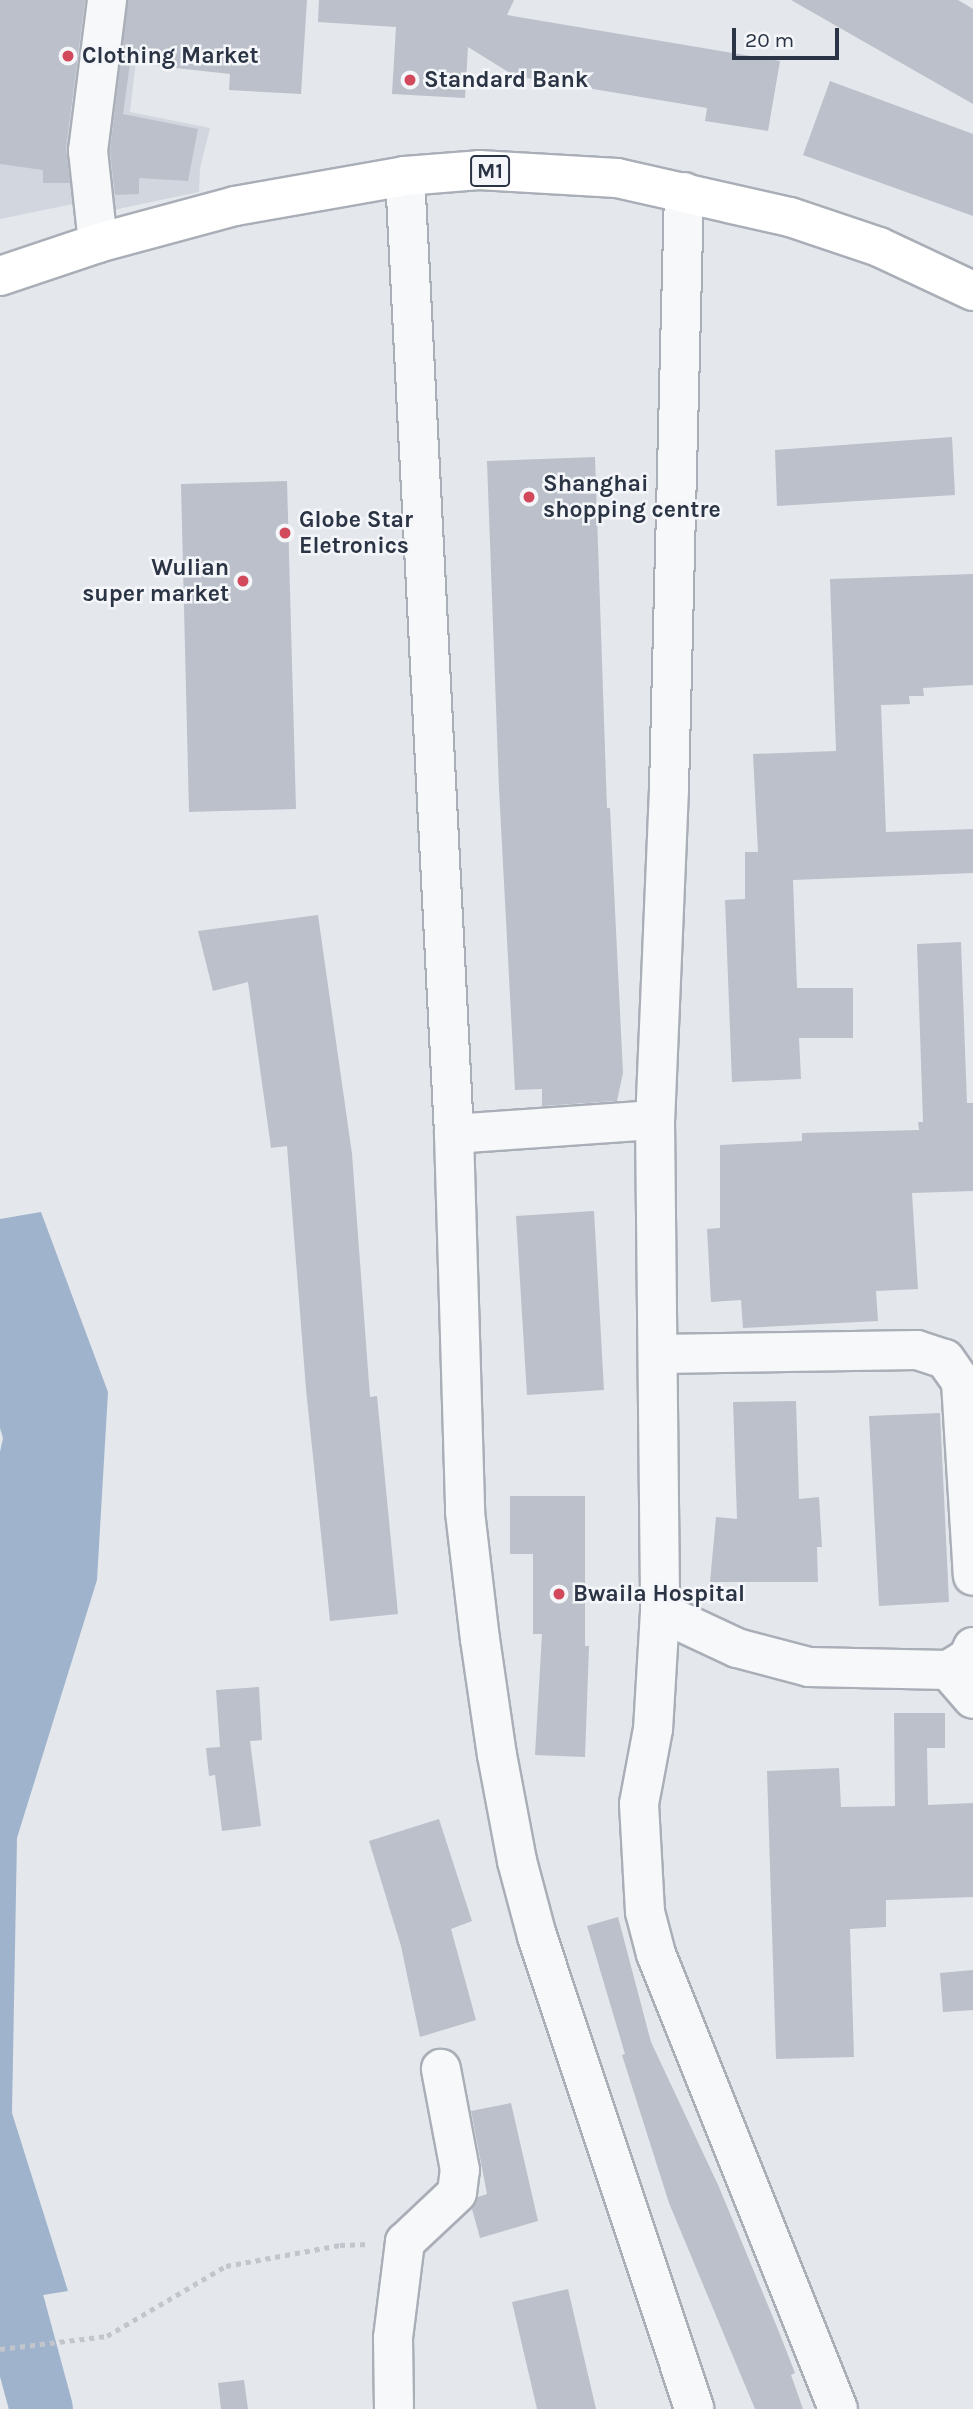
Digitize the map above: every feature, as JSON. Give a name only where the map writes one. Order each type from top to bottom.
[{"type":"highway","name":"M1","points":[[0,276],[98,243],[235,206],[405,176],[478,170],[550,172],[617,178],[790,217],[879,247],[973,291]]},
{"type":"street","points":[[98,243],[88,150],[107,0]]},
{"type":"street","points":[[405,176],[454,1134],[465,1512],[497,1755],[517,1861],[537,1936],[694,2409]]},
{"type":"street","points":[[684,192],[669,789],[655,1120],[660,1612],[653,1729],[639,1804],[645,1912],[656,1954],[838,2409]]},
{"type":"street","points":[[454,1134],[655,1120]]},
{"type":"street","points":[[658,1354],[917,1350],[945,1359],[961,1382],[973,1576]]},
{"type":"street","points":[[660,1612],[737,1648],[809,1667],[960,1659],[973,1699]]},
{"type":"street","points":[[394,2409],[393,2338],[405,2242],[420,2224],[457,2193],[460,2170],[441,2069]]},
{"type":"path","points":[[0,2349],[107,2336],[226,2266],[340,2245],[405,2242]]},
{"type":"shaded area","name":"Clothing Market","points":[[0,0],[143,0],[130,112],[210,128],[200,168],[199,192],[94,214],[73,204],[0,219]]},
{"type":"water","points":[[41,1212],[108,1392],[97,1580],[17,1838],[12,2113],[68,2291],[0,2302],[0,1452],[3,1438],[0,1428],[0,1219]]},
{"type":"building","points":[[0,0],[85,0],[66,148],[70,183],[43,183],[43,170],[0,164]]},
{"type":"building","points":[[128,0],[307,0],[301,94],[229,90],[230,74],[130,63],[123,114],[198,129],[188,181],[139,178],[139,194],[115,195],[110,151]]},
{"type":"building","points":[[319,0],[514,0],[507,15],[780,61],[768,131],[705,121],[707,108],[515,76],[468,47],[465,98],[392,94],[396,27],[318,22]]},
{"type":"building","points":[[791,0],[958,0],[973,9],[973,104]]},
{"type":"building","points":[[830,81],[973,134],[973,216],[803,155]]},
{"type":"building","points":[[952,437],[955,495],[777,506],[775,450]]},
{"type":"building","points":[[595,457],[607,808],[610,808],[623,1073],[617,1101],[542,1106],[542,1089],[515,1090],[499,789],[487,461]]},
{"type":"building","points":[[287,481],[296,809],[189,812],[181,484]]},
{"type":"building","points":[[973,574],[973,685],[923,688],[924,696],[909,696],[910,704],[881,705],[886,832],[973,829],[973,873],[793,880],[797,988],[853,988],[853,1038],[799,1038],[801,1079],[732,1082],[725,900],[745,899],[745,852],[758,852],[753,754],[836,751],[830,579]]},
{"type":"building","points":[[318,915],[352,1154],[370,1397],[377,1396],[398,1614],[330,1621],[306,1389],[287,1146],[271,1148],[248,982],[213,991],[198,931]]},
{"type":"building","points":[[961,942],[967,1103],[973,1103],[973,1191],[912,1193],[918,1289],[876,1291],[878,1321],[743,1328],[741,1300],[711,1302],[707,1229],[720,1228],[720,1145],[802,1141],[802,1133],[919,1130],[918,1122],[923,1122],[917,944]]},
{"type":"building","points":[[594,1211],[604,1390],[527,1395],[516,1216]]},
{"type":"building","points":[[796,1401],[799,1499],[819,1497],[822,1547],[817,1547],[818,1582],[710,1582],[716,1517],[737,1519],[733,1402]]},
{"type":"building","points":[[940,1413],[949,1602],[879,1606],[869,1416]]},
{"type":"building","points":[[510,1496],[585,1496],[585,1646],[589,1646],[585,1757],[535,1755],[542,1634],[533,1634],[533,1554],[510,1554]]},
{"type":"building","points":[[259,1687],[262,1740],[250,1741],[261,1826],[222,1831],[215,1775],[209,1776],[206,1748],[220,1747],[216,1690]]},
{"type":"building","points":[[894,1713],[945,1713],[945,1748],[927,1748],[928,1805],[973,1803],[973,1897],[886,1900],[886,1927],[850,1929],[854,2057],[776,2059],[767,1771],[839,1768],[841,1807],[895,1806]]},
{"type":"building","points":[[439,1819],[472,1921],[451,1929],[476,2020],[420,2037],[401,1946],[369,1841]]},
{"type":"building","points":[[618,1917],[651,2042],[719,2187],[795,2373],[791,2375],[803,2409],[755,2409],[669,2203],[622,2055],[625,2054],[587,1926]]},
{"type":"building","points":[[973,1970],[973,2010],[943,2012],[940,1973]]},
{"type":"building","points":[[511,2103],[538,2221],[480,2238],[472,2209],[478,2197],[487,2194],[471,2111]]},
{"type":"building","points":[[568,2289],[596,2409],[537,2409],[512,2302]]},
{"type":"building","points":[[244,2380],[248,2409],[221,2409],[218,2383]]},
{"type":"waterway","points":[[0,2257],[41,2409]]},
{"type":"place","name":"Clothing Market","points":[[68,56]]},
{"type":"place","name":"Standard Bank","points":[[410,80]]},
{"type":"place","name":"Shanghai shopping centre","points":[[529,497]]},
{"type":"place","name":"Globe Star Eletronics","points":[[285,533]]},
{"type":"place","name":"Wulian super market","points":[[243,581]]},
{"type":"place","name":"Bwaila Hospital","points":[[559,1594]]}]
